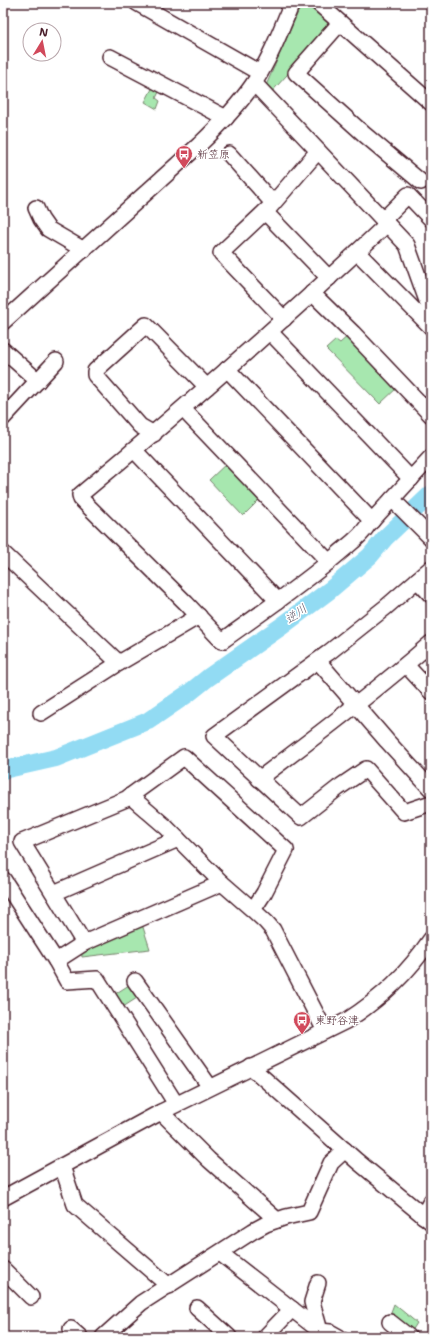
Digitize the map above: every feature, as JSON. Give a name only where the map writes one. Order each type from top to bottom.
[{"type":"street","points":[[137,3],[257,78],[318,151],[407,245],[431,312]]},
{"type":"street","points":[[3,322],[199,146],[226,118],[257,78],[267,62],[292,3]]},
{"type":"street","points":[[318,3],[431,103]]},
{"type":"street","points":[[340,23],[296,73],[365,135],[426,178],[408,195],[357,252],[329,278],[154,434],[80,495],[81,499],[199,616],[222,641],[311,577],[329,562],[365,529],[372,520],[395,502],[411,479],[431,457]]},
{"type":"street","points":[[110,57],[226,118]]},
{"type":"street","points":[[284,319],[220,253],[269,208],[318,151]]},
{"type":"street","points":[[229,154],[269,208],[329,278]]},
{"type":"street","points":[[408,195],[431,219]]},
{"type":"street","points":[[36,208],[41,220],[48,228],[84,250]]},
{"type":"street","points":[[357,252],[431,327]]},
{"type":"street","points":[[312,293],[431,415]]},
{"type":"street","points":[[154,434],[140,426],[95,375],[95,371],[146,325],[207,387]]},
{"type":"street","points":[[270,332],[411,479]]},
{"type":"street","points":[[3,350],[38,381]]},
{"type":"street","points":[[3,418],[56,361]]},
{"type":"street","points":[[227,369],[372,520]]},
{"type":"street","points":[[183,408],[329,562]]},
{"type":"street","points":[[134,450],[278,601]]},
{"type":"street","points":[[395,502],[431,538]]},
{"type":"street","points":[[3,553],[119,663]]},
{"type":"street","points":[[431,568],[386,607],[318,661],[214,736],[301,817],[338,788],[366,769],[404,812],[431,803]]},
{"type":"street","points":[[417,580],[431,595]]},
{"type":"street","points":[[41,713],[119,663],[199,616]]},
{"type":"street","points":[[259,778],[356,705],[431,643]]},
{"type":"street","points":[[318,661],[431,789]]},
{"type":"street","points":[[406,665],[431,692]]},
{"type":"street","points":[[84,943],[22,842],[130,796],[184,757],[286,850],[264,893],[253,910]]},
{"type":"street","points":[[130,796],[166,827],[222,883],[273,930],[325,1031]]},
{"type":"street","points":[[54,893],[178,839]]},
{"type":"street","points":[[56,961],[84,943],[222,883]]},
{"type":"street","points":[[5,887],[56,961],[67,981],[97,979],[176,1104]]},
{"type":"street","points":[[3,1198],[176,1104],[325,1031],[368,1007],[407,971],[431,939]]},
{"type":"street","points":[[135,981],[210,1087]]},
{"type":"street","points":[[251,1067],[388,1188],[427,1219],[431,1201]]},
{"type":"street","points":[[161,1112],[209,1160],[277,1220]]},
{"type":"street","points":[[103,1337],[141,1303],[253,1231],[277,1220],[309,1212],[332,1163],[345,1150]]},
{"type":"street","points":[[62,1166],[75,1205],[169,1286]]},
{"type":"street","points":[[220,1253],[320,1331],[330,1332],[339,1337]]},
{"type":"street","points":[[3,1269],[32,1297]]},
{"type":"street","points":[[318,1283],[312,1302],[320,1331]]},
{"type":"street","points":[[197,1308],[229,1337]]},
{"type":"street","points":[[265,1337],[292,1309]]},
{"type":"street","points":[[390,1322],[409,1337]]},
{"type":"green space","points":[[302,3],[311,3],[332,25],[268,96],[264,90]]},
{"type":"green space","points":[[154,85],[161,88],[156,98],[160,101],[157,109],[145,102]]},
{"type":"green space","points":[[349,335],[399,386],[380,404],[326,349],[336,340],[340,343]]},
{"type":"green space","points":[[229,461],[263,496],[243,516],[209,480]]},
{"type":"green space","points":[[141,921],[150,949],[82,957],[81,949]]},
{"type":"green space","points":[[129,985],[137,998],[123,1007],[115,994]]},
{"type":"green space","points":[[394,1304],[417,1323],[410,1334],[394,1318],[391,1312]]},
{"type":"waterway","name":"逆川","points":[[3,770],[56,758],[148,721],[189,693],[330,590],[370,556],[385,538],[431,494]]},
{"type":"place","name":"新笠原","points":[[184,169]]},
{"type":"place","name":"東野谷津","points":[[302,1035]]}]
